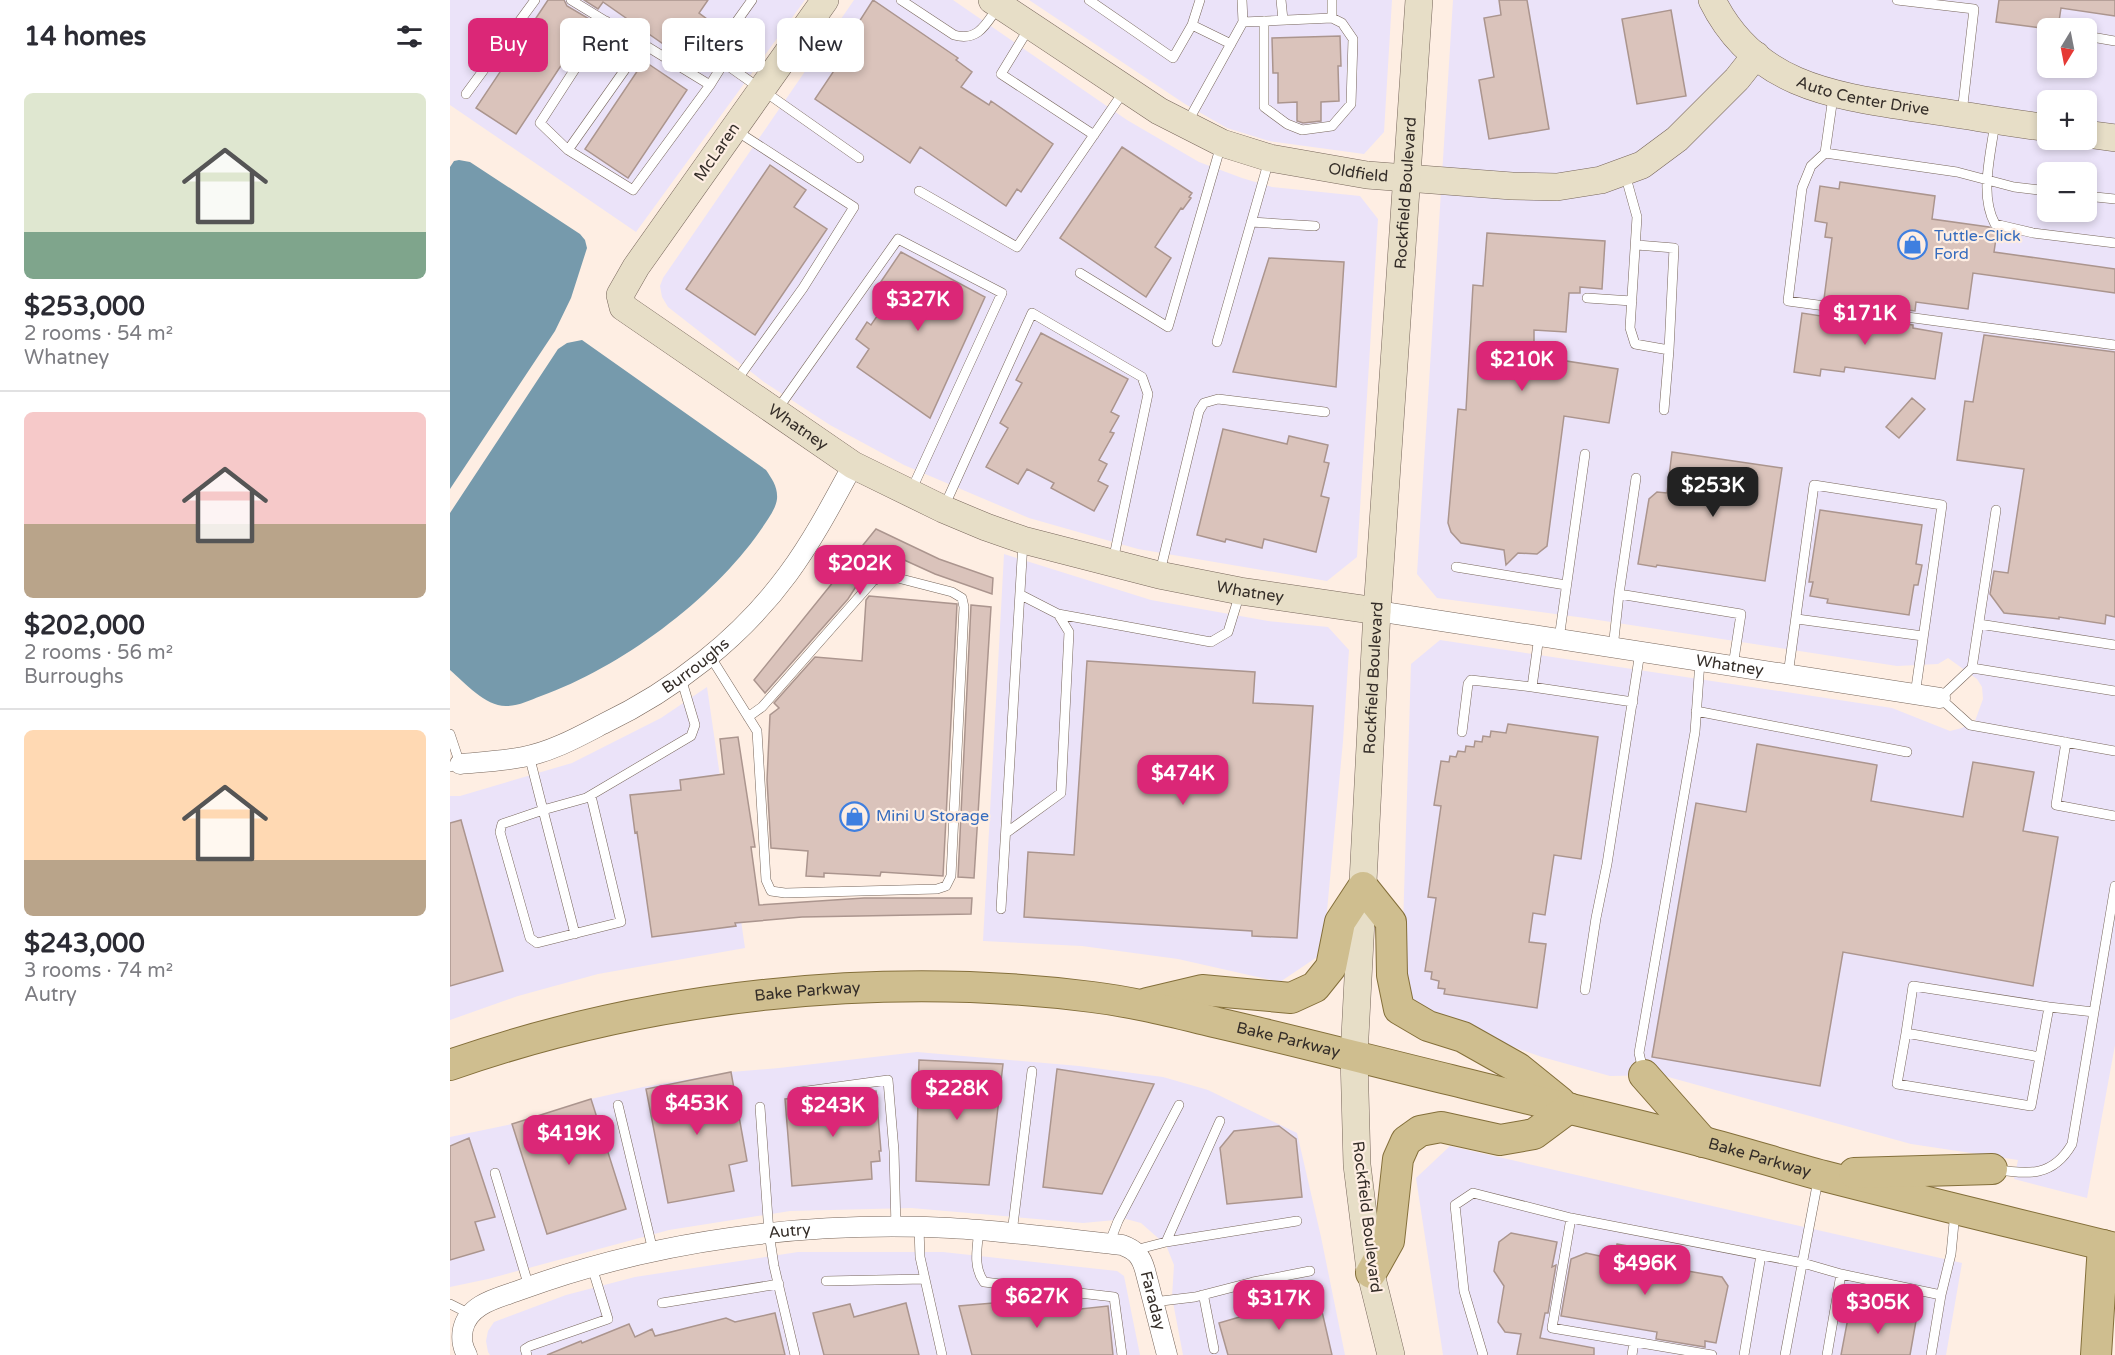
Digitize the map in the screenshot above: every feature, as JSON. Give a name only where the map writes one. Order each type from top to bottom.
[{"type":"main road","points":[[1138,1005],[1202,990],[1291,998],[1316,987],[1331,967],[1340,922],[1363,887],[1391,922],[1392,975],[1399,1009],[1428,1026],[1463,1036],[1518,1068],[1569,1108],[1534,1134],[1500,1140],[1441,1127],[1420,1131],[1406,1141],[1398,1159],[1389,1241],[1371,1273]]},
{"type":"main road","name":"Bake Parkway","points":[[450,1065],[510,1044],[617,1018],[716,1000],[895,987],[972,986],[1095,997],[1138,1005],[1569,1108],[1703,1142],[1819,1175],[2109,1246]]},
{"type":"main road","points":[[1644,1075],[1703,1142]]},
{"type":"main road","points":[[1819,1175],[1992,1169]]},
{"type":"main road","points":[[2096,1355],[2109,1246]]},
{"type":"street","name":"McLaren","points":[[623,307],[620,295],[636,267],[825,0]]},
{"type":"street","name":"Rockfield Boulevard","points":[[1391,1355],[1371,1273],[1357,1165],[1354,1056],[1377,611],[1419,0]]},
{"type":"street","name":"Auto Center Drive","points":[[1712,0],[1728,26],[1756,55],[1785,76],[1806,85],[1834,94],[2037,126]]},
{"type":"street","name":"Oldfield","points":[[996,2],[1159,111],[1222,143],[1270,158],[1367,175],[1512,186],[1557,187],[1601,180],[1642,165],[1677,139],[1737,79],[1756,55]]},
{"type":"street","points":[[2097,136],[2115,138]]},
{"type":"street","name":"Whatney","points":[[623,307],[853,465],[943,509],[1023,540],[1113,564],[1240,591],[1940,698]]},
{"type":"street","name":"Burroughs","points":[[455,766],[529,755],[576,737],[625,714],[681,678],[710,656],[752,616],[788,573],[816,531],[853,465]]},
{"type":"street","name":"Autry","points":[[467,1319],[482,1305],[592,1267],[653,1251],[769,1233],[833,1228],[896,1227],[979,1230],[1122,1245],[1135,1250]]},
{"type":"street","name":"Faraday","points":[[1135,1250],[1142,1259],[1167,1355]]},
{"type":"street","points":[[467,1319],[461,1338],[467,1355]]},
{"type":"lane","points":[[466,94],[535,0]]},
{"type":"lane","points":[[571,0],[601,18]]},
{"type":"lane","points":[[739,18],[752,0]]},
{"type":"lane","points":[[902,0],[954,35],[962,37],[969,37],[977,33],[996,2]]},
{"type":"lane","points":[[1089,0],[1173,58],[1192,25],[1200,0]]},
{"type":"lane","points":[[1186,125],[1243,22],[1242,0]]},
{"type":"lane","points":[[1281,0],[1283,21]]},
{"type":"lane","points":[[1332,0],[1332,18]]},
{"type":"lane","points":[[1897,0],[1974,9],[1962,115]]},
{"type":"lane","points":[[1243,22],[1264,21],[1283,21],[1332,18],[1342,23],[1353,39],[1351,104],[1332,126],[1302,130],[1287,124],[1264,107],[1264,21]]},
{"type":"lane","points":[[1192,25],[1231,44]]},
{"type":"lane","points":[[1030,26],[1000,74],[1094,135]]},
{"type":"lane","points":[[2097,38],[2115,41]]},
{"type":"lane","points":[[650,48],[710,85]]},
{"type":"lane","points":[[573,72],[540,123],[568,150],[633,190],[718,72]]},
{"type":"lane","points":[[568,150],[623,72]]},
{"type":"lane","points":[[737,72],[859,158]]},
{"type":"lane","points":[[919,191],[1017,247],[1126,89]]},
{"type":"lane","points":[[1834,94],[1825,153],[1811,166],[1802,188],[1788,301],[2115,345]]},
{"type":"lane","points":[[1996,120],[1987,180],[1989,214],[1995,225],[2033,233],[2115,243]]},
{"type":"lane","points":[[734,129],[854,207],[803,288],[735,383]]},
{"type":"lane","points":[[1080,273],[1168,327],[1222,143]]},
{"type":"lane","points":[[1825,153],[1957,172],[2014,187],[2037,190]]},
{"type":"lane","points":[[1217,342],[1270,158]]},
{"type":"lane","points":[[1624,173],[1637,217],[1630,328],[1635,344],[1670,350]]},
{"type":"lane","points":[[2097,197],[2115,199]]},
{"type":"lane","points":[[1251,222],[1315,226]]},
{"type":"lane","points":[[776,411],[898,239],[1002,293],[909,493]]},
{"type":"lane","points":[[1637,245],[1674,248],[1670,350],[1664,410]]},
{"type":"lane","points":[[1587,298],[1632,301]]},
{"type":"lane","points":[[943,509],[1032,313],[1142,377],[1147,387],[1148,394],[1113,564]]},
{"type":"lane","points":[[1159,574],[1199,411],[1204,403],[1218,399],[1324,412]]},
{"type":"lane","points":[[1559,639],[1585,454]]},
{"type":"lane","points":[[1613,648],[1636,478]]},
{"type":"lane","points":[[1788,675],[1814,485],[1942,505],[1915,694]]},
{"type":"lane","points":[[1996,510],[1972,669],[1940,698],[1970,725],[2115,751]]},
{"type":"lane","points":[[1001,909],[1023,540]]},
{"type":"lane","points":[[1456,567],[1566,585]]},
{"type":"lane","points":[[710,656],[748,717],[757,731],[766,880],[771,891],[785,893],[938,889],[946,886],[951,876],[964,608],[962,598],[952,592],[886,575],[873,581],[762,707],[748,717]]},
{"type":"lane","points":[[1021,595],[1058,614],[1211,642],[1228,632],[1240,591]]},
{"type":"lane","points":[[1619,594],[1741,614],[1733,666]]},
{"type":"lane","points":[[1006,833],[1061,793],[1069,632],[1058,614]]},
{"type":"lane","points":[[1797,619],[1923,636]]},
{"type":"lane","points":[[1979,624],[2115,645]]},
{"type":"lane","points":[[1532,687],[1539,636]]},
{"type":"lane","points":[[1585,990],[1640,652]]},
{"type":"lane","points":[[1644,1075],[1639,1053],[1695,732],[1700,661]]},
{"type":"lane","points":[[1972,669],[2115,691]]},
{"type":"lane","points":[[591,796],[621,922],[537,943],[530,938],[500,832],[502,824],[591,796],[691,736],[695,725],[681,678]]},
{"type":"lane","points":[[1462,732],[1468,684],[1471,680],[1633,702]]},
{"type":"lane","points":[[1696,711],[1907,752]]},
{"type":"lane","points":[[450,734],[455,766]]},
{"type":"lane","points":[[2066,742],[2056,805],[2115,816]]},
{"type":"lane","points":[[529,755],[575,934]]},
{"type":"lane","points":[[1992,1169],[2019,1173],[2038,1172],[2051,1167],[2064,1157],[2072,1144],[2115,886]]},
{"type":"lane","points":[[2049,1007],[2031,1106],[1897,1084],[1913,986],[2094,1012]]},
{"type":"lane","points":[[1906,1033],[2040,1057]]},
{"type":"lane","points":[[1012,1233],[1032,1071]]},
{"type":"lane","points":[[800,1092],[888,1080],[894,1151],[896,1227]]},
{"type":"lane","points":[[1109,1244],[1118,1221],[1179,1105]]},
{"type":"lane","points":[[618,1106],[653,1251]]},
{"type":"lane","points":[[760,1107],[769,1233],[795,1355]]},
{"type":"lane","points":[[1166,1242],[1220,1121]]},
{"type":"lane","points":[[495,1173],[529,1287]]},
{"type":"lane","points":[[1785,1355],[1819,1175]]},
{"type":"lane","points":[[1483,1355],[1464,1291],[1455,1205],[1473,1193],[1570,1218],[1803,1263],[1841,1274],[1941,1295]]},
{"type":"lane","points":[[1931,1355],[1941,1295],[1951,1254],[1955,1209]]},
{"type":"lane","points":[[1570,1218],[1552,1328],[1712,1355]]},
{"type":"lane","points":[[1135,1250],[1166,1242],[1297,1221]]},
{"type":"lane","points":[[920,1228],[920,1257],[942,1355]]},
{"type":"lane","points":[[979,1230],[976,1260],[978,1274],[984,1282],[1114,1297],[1122,1355]]},
{"type":"lane","points":[[1744,1355],[1761,1255]]},
{"type":"lane","points":[[527,1355],[525,1349],[530,1346],[608,1319],[592,1267]]},
{"type":"lane","points":[[1153,1302],[1202,1295],[1310,1271]]},
{"type":"lane","points":[[1827,1355],[1841,1274]]},
{"type":"lane","points":[[826,1281],[925,1279]]},
{"type":"lane","points":[[662,1303],[779,1284]]},
{"type":"lane","points":[[1202,1295],[1214,1349]]},
{"type":"lane","points":[[450,1304],[467,1319]]},
{"type":"lane","points":[[1632,1355],[1634,1342]]},
{"type":"shaded area","points":[[450,0],[805,0],[792,18],[777,18],[777,38],[765,55],[765,18],[662,18],[662,72],[753,72],[636,232],[450,105]]},
{"type":"shaded area","points":[[854,0],[953,0],[1127,120],[1199,162],[1272,187],[1360,196],[1378,219],[1357,557],[1327,581],[1138,549],[1029,518],[904,465],[830,425],[764,382],[668,307],[662,297],[660,286],[663,278],[805,72],[864,72],[864,18],[842,18]]},
{"type":"shaded area","points":[[1029,0],[1392,0],[1384,132],[1364,154],[1269,141],[1227,128],[1185,104]]},
{"type":"shaded area","points":[[1453,0],[2115,0],[2115,1045],[2087,1198],[2014,1179],[2018,1160],[1911,1144],[1661,1075],[1610,1076],[1542,1057],[1505,1044],[1481,1030],[1438,1016],[1401,993],[1411,664],[1440,640],[1892,708],[1950,731],[1975,721],[1983,699],[1982,687],[1977,679],[1948,658],[1938,664],[1897,666],[1585,618],[1437,598],[1417,574]]},
{"type":"shaded area","points":[[1004,554],[1151,600],[1268,621],[1328,627],[1349,650],[1343,741],[1323,953],[1280,982],[1178,959],[1082,946],[983,941]]},
{"type":"shaded area","points":[[707,687],[745,948],[598,974],[518,996],[450,1020],[450,796],[460,796],[572,763],[661,718]]},
{"type":"shaded area","points":[[917,1052],[1079,1066],[1163,1077],[1208,1090],[1297,1133],[1345,1355],[1183,1355],[1172,1297],[1174,1265],[1166,1245],[1141,1223],[1126,1219],[1083,1223],[911,1208],[790,1211],[669,1230],[488,1279],[450,1287],[450,1137],[512,1124],[591,1099],[643,1087],[731,1072]]},
{"type":"shaded area","points":[[1450,1146],[1962,1263],[1946,1355],[1443,1355],[1416,1178]]},
{"type":"shaded area","points":[[798,1252],[943,1252],[1117,1271],[1124,1276],[1140,1355],[490,1355],[488,1352],[486,1341],[488,1331],[494,1322],[566,1295],[635,1277]]},
{"type":"water","points":[[454,161],[470,162],[580,234],[587,248],[571,298],[555,331],[450,489],[450,167]]},
{"type":"water","points":[[582,340],[766,470],[776,487],[776,503],[765,524],[740,557],[717,582],[662,629],[632,650],[571,684],[520,704],[499,705],[491,703],[476,693],[450,670],[450,513],[558,349],[567,343]]},
{"type":"building","points":[[548,0],[564,0],[567,6],[588,18],[560,18],[560,67],[516,134],[476,108],[500,72],[548,72],[548,18],[536,18]]},
{"type":"building","points":[[584,0],[708,0],[699,13],[706,18],[662,18],[662,43],[650,35],[650,18],[626,18],[603,2],[598,9]]},
{"type":"building","points":[[873,0],[958,58],[956,60],[972,72],[961,87],[989,105],[991,101],[1053,144],[1021,192],[1017,189],[1006,206],[920,147],[910,163],[815,99],[833,72],[864,72],[864,18],[861,18]]},
{"type":"building","points":[[1499,0],[1527,0],[1549,129],[1489,139],[1479,80],[1494,77],[1484,18],[1501,15]]},
{"type":"building","points":[[1999,0],[2115,0],[2115,16],[2061,8],[2060,18],[2037,18],[2037,27],[1996,22]]},
{"type":"building","points":[[1671,10],[1686,96],[1637,104],[1622,19]]},
{"type":"building","points":[[1340,36],[1339,101],[1321,102],[1321,121],[1303,123],[1297,121],[1297,102],[1278,103],[1278,73],[1273,73],[1272,38]]},
{"type":"building","points":[[650,65],[687,90],[628,178],[585,149],[637,72],[650,72]]},
{"type":"building","points":[[1122,147],[1192,193],[1189,197],[1191,198],[1183,209],[1181,208],[1155,247],[1171,258],[1146,297],[1060,238]]},
{"type":"building","points":[[770,165],[806,190],[794,207],[827,229],[755,335],[686,289]]},
{"type":"building","name":"Tuttle-Click Ford","points":[[1840,182],[1935,196],[1932,219],[1989,227],[1997,232],[1994,252],[2115,269],[2115,293],[1973,273],[1968,309],[1916,302],[1915,311],[1824,299],[1832,238],[1825,237],[1827,223],[1815,221],[1820,186],[1839,189]]},
{"type":"building","points":[[1487,233],[1605,241],[1602,289],[1580,287],[1580,293],[1569,293],[1566,332],[1534,330],[1534,356],[1618,369],[1609,423],[1564,416],[1547,546],[1537,554],[1518,553],[1506,565],[1504,550],[1461,543],[1451,532],[1448,523],[1458,409],[1466,410],[1473,285],[1483,286]]},
{"type":"building","points":[[901,252],[985,297],[930,418],[857,367],[869,349],[856,339],[867,322],[871,325],[893,293],[880,283]]},
{"type":"building","points":[[1269,258],[1344,262],[1336,387],[1233,372]]},
{"type":"building","points":[[1822,312],[1913,325],[1913,328],[1942,333],[1935,379],[1845,367],[1844,372],[1821,369],[1820,376],[1794,372],[1802,313],[1821,316]]},
{"type":"building","points":[[1041,333],[1128,379],[1111,412],[1119,416],[1110,432],[1114,433],[1099,460],[1107,464],[1098,481],[1108,486],[1094,511],[1051,488],[1054,483],[1027,469],[1018,484],[986,467],[1008,428],[1000,423],[1022,383],[1016,380]]},
{"type":"building","points":[[1984,335],[2115,352],[2115,617],[2106,615],[2105,624],[2059,617],[2059,619],[2004,613],[1990,594],[1994,571],[2008,573],[2024,469],[1957,460],[1965,401],[1973,402]]},
{"type":"building","points":[[1912,398],[1925,409],[1899,438],[1886,427]]},
{"type":"building","points":[[1223,429],[1287,444],[1289,436],[1328,445],[1324,462],[1329,463],[1321,496],[1329,498],[1316,552],[1264,539],[1262,548],[1197,535]]},
{"type":"building","points":[[1672,452],[1782,468],[1765,581],[1638,564],[1649,499],[1657,492],[1667,493]]},
{"type":"building","points":[[1820,510],[1922,525],[1916,564],[1922,565],[1918,585],[1914,585],[1909,615],[1827,603],[1828,599],[1810,596],[1813,582],[1809,582]]},
{"type":"building","points":[[876,529],[939,559],[993,578],[992,594],[935,574],[880,549],[848,599],[765,693],[754,680]]},
{"type":"building","points":[[869,596],[957,604],[943,876],[881,872],[880,876],[824,873],[824,877],[806,876],[808,851],[771,848],[767,780],[770,715],[779,708],[774,703],[815,657],[862,661],[866,600]]},
{"type":"building","points":[[971,605],[991,607],[974,878],[958,877]]},
{"type":"building","points":[[1087,661],[1255,672],[1253,703],[1313,706],[1297,938],[1252,936],[1252,931],[1024,917],[1028,852],[1074,855]]},
{"type":"building","points":[[1508,724],[1598,737],[1581,859],[1554,855],[1545,915],[1533,913],[1529,942],[1546,944],[1537,1008],[1444,994],[1445,989],[1438,988],[1439,981],[1431,979],[1432,972],[1425,971],[1436,898],[1428,897],[1441,806],[1434,805],[1441,761],[1449,762],[1450,756],[1456,757],[1458,751],[1465,752],[1466,746],[1474,747],[1475,741],[1482,742],[1483,736],[1490,737],[1491,731],[1506,733]]},
{"type":"building","points":[[738,737],[755,847],[751,847],[759,905],[864,898],[972,898],[971,914],[802,917],[735,923],[736,926],[652,937],[630,795],[681,790],[680,780],[724,774],[720,739]]},
{"type":"building","points":[[1757,744],[1877,765],[1871,801],[1963,817],[1973,762],[2034,772],[2023,831],[2058,837],[2033,986],[1843,952],[1820,1086],[1652,1057],[1696,803],[1746,812]]},
{"type":"building","points":[[461,820],[503,971],[450,986],[450,823]]},
{"type":"building","points":[[919,1060],[1003,1064],[989,1185],[916,1181]]},
{"type":"building","points":[[1057,1069],[1154,1084],[1102,1194],[1043,1187]]},
{"type":"building","points":[[731,1072],[747,1161],[729,1165],[734,1191],[668,1203],[646,1089]]},
{"type":"building","points":[[876,1091],[881,1151],[879,1151],[880,1161],[871,1162],[872,1179],[792,1186],[785,1099]]},
{"type":"building","points":[[591,1099],[626,1209],[547,1234],[512,1124]]},
{"type":"building","points":[[1279,1126],[1296,1139],[1302,1197],[1227,1204],[1220,1148],[1234,1131]]},
{"type":"building","points":[[469,1138],[495,1217],[475,1222],[484,1250],[450,1260],[450,1146]]},
{"type":"building","points":[[1511,1233],[1557,1242],[1552,1267],[1556,1265],[1548,1313],[1545,1313],[1540,1338],[1594,1348],[1594,1355],[1517,1355],[1521,1334],[1505,1332],[1498,1322],[1504,1286],[1494,1271],[1499,1242]]},
{"type":"building","points":[[1617,1244],[1656,1251],[1653,1265],[1722,1277],[1728,1286],[1716,1343],[1705,1341],[1705,1347],[1656,1339],[1657,1332],[1561,1316],[1571,1259],[1586,1253],[1614,1259]]},
{"type":"building","points":[[1318,1294],[1332,1355],[1228,1355],[1219,1323]]},
{"type":"building","points":[[1059,1300],[1071,1310],[1108,1306],[1113,1355],[972,1355],[959,1306],[1005,1302],[1008,1305]]},
{"type":"building","points":[[906,1303],[919,1355],[824,1355],[813,1313],[850,1304],[854,1317]]},
{"type":"building","points":[[1858,1311],[1916,1321],[1910,1355],[1841,1355],[1848,1318]]},
{"type":"building","points":[[775,1313],[785,1355],[547,1355],[629,1324],[635,1337],[652,1329],[655,1336],[726,1318],[735,1322]]},
{"type":"place","name":"Tuttle-Click Ford","points":[[1913,245]]},
{"type":"place","name":"Mini U Storage","points":[[855,816]]}]
